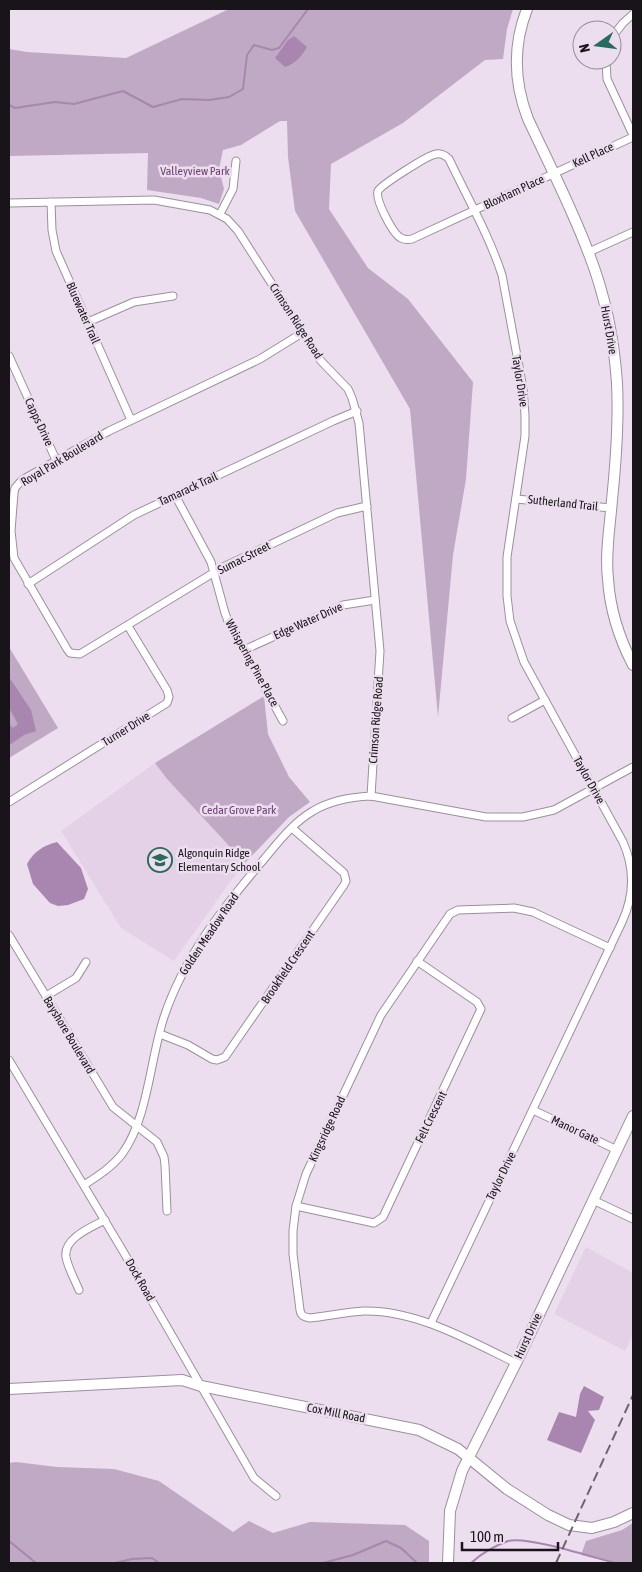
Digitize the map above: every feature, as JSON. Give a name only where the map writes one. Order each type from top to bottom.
[{"type":"street","name":"Hurst Drive","points":[[527,9],[520,31],[517,51],[518,85],[526,114],[589,252],[610,328],[617,384],[617,438],[607,553],[609,592],[617,627],[633,666]]},
{"type":"street","points":[[622,22],[633,14]]},
{"type":"street","points":[[607,70],[608,79],[633,136]]},
{"type":"street","name":"Kell Place","points":[[553,174],[633,136]]},
{"type":"street","name":"Bloxham Place","points":[[474,211],[449,159],[442,153],[431,155],[385,184],[377,195],[378,202],[396,233],[400,238],[406,240],[412,239],[474,211],[553,174]]},
{"type":"street","points":[[220,214],[233,189],[236,161]]},
{"type":"street","name":"Crimson Ridge Road","points":[[9,203],[154,200],[201,207],[220,214],[233,225],[245,240],[320,361],[348,389],[357,411],[380,663],[371,796]]},
{"type":"street","name":"Bluewater Trail","points":[[51,202],[52,230],[56,251],[131,420]]},
{"type":"street","name":"Taylor Drive","points":[[431,1323],[610,948],[629,904],[632,871],[623,842],[521,654],[513,631],[508,610],[507,557],[525,436],[523,388],[502,275],[474,211]]},
{"type":"street","points":[[589,252],[633,232]]},
{"type":"street","points":[[88,322],[134,302],[173,296]]},
{"type":"street","name":"Royal Park Boulevard","points":[[128,626],[84,653],[70,653],[14,558],[11,530],[15,488],[22,480],[97,437],[260,359],[302,333]]},
{"type":"street","name":"Capps Drive","points":[[9,356],[56,460]]},
{"type":"street","name":"Tamarack Trail","points":[[28,584],[128,518],[357,411]]},
{"type":"street","name":"Whispering Pine Place","points":[[175,495],[211,562],[224,613],[283,721]]},
{"type":"street","name":"Sutherland Trail","points":[[516,499],[611,508]]},
{"type":"street","name":"Sumac Street","points":[[128,626],[238,560],[337,512],[367,506]]},
{"type":"street","name":"Edge Water Drive","points":[[244,650],[335,608],[354,602],[375,600]]},
{"type":"street","name":"Turner Drive","points":[[9,802],[166,704],[169,697],[167,690],[128,626]]},
{"type":"street","points":[[512,718],[545,700]]},
{"type":"street","name":"Golden Meadow Road","points":[[84,1185],[117,1159],[137,1127],[160,1034],[178,982],[194,952],[235,894],[292,828],[314,810],[349,798],[371,796],[486,817],[514,818],[530,816],[554,810],[633,767]]},
{"type":"street","name":"Brookfield Crescent","points":[[160,1034],[188,1045],[212,1059],[218,1060],[226,1057],[344,885],[346,881],[344,873],[292,828]]},
{"type":"street","name":"Kingsridge Road","points":[[516,1363],[431,1323],[376,1312],[359,1312],[310,1318],[301,1314],[293,1254],[296,1206],[306,1174],[381,1015],[450,914],[458,910],[514,908],[533,912],[610,948]]},
{"type":"street","name":"Bayshore Boulevard","points":[[9,935],[109,1102],[118,1113],[153,1137],[161,1149],[166,1173],[167,1211]]},
{"type":"street","name":"Felt Crescent","points":[[296,1206],[374,1223],[383,1217],[481,1009],[478,1002],[417,961]]},
{"type":"street","points":[[46,996],[76,978],[86,962]]},
{"type":"street","name":"Dock Road","points":[[9,1060],[105,1220],[254,1478],[276,1496]]},
{"type":"street","name":"Manor Gate","points":[[533,1110],[617,1150]]},
{"type":"street","name":"Hurst Drive","points":[[448,1563],[450,1510],[454,1492],[468,1458],[516,1363],[633,1116]]},
{"type":"street","points":[[593,1200],[633,1219]]},
{"type":"street","points":[[79,1290],[66,1256],[67,1247],[73,1239],[105,1220]]},
{"type":"street","name":"Cox Mill Road","points":[[9,1389],[182,1380],[200,1386],[419,1430],[458,1449],[507,1489],[548,1515],[569,1525],[592,1528],[614,1522],[633,1513]]},
{"type":"shaded area","points":[[294,36],[307,47],[298,59],[285,67],[275,58],[288,40]]},
{"type":"shaded area","points":[[9,677],[31,710],[36,731],[24,735],[11,744],[9,743],[9,724],[13,728],[18,724],[9,708]]},
{"type":"shaded area","name":"Algonquin Ridge Elementary School","points":[[155,763],[167,779],[245,863],[174,961],[121,928],[61,831]]},
{"type":"shaded area","points":[[57,842],[81,868],[88,889],[84,899],[68,905],[58,906],[50,903],[33,884],[27,864],[39,850]]},
{"type":"shaded area","points":[[586,1247],[633,1273],[633,1334],[625,1351],[554,1314]]},
{"type":"shaded area","points":[[584,1386],[604,1397],[599,1410],[588,1411],[595,1420],[581,1453],[547,1440],[559,1412],[576,1417],[580,1394]]},
{"type":"green space","name":"Valleyview Park","points":[[229,9],[513,9],[507,29],[503,59],[485,60],[403,123],[331,164],[329,209],[368,268],[408,299],[473,382],[466,479],[453,555],[438,717],[410,409],[295,211],[288,157],[287,121],[280,121],[241,145],[223,150],[219,169],[224,189],[219,204],[201,198],[147,190],[148,153],[9,156],[9,49],[27,52],[126,58]]},
{"type":"green space","points":[[9,647],[58,728],[9,758]]},
{"type":"green space","name":"Cedar Grove Park","points":[[264,696],[268,734],[289,777],[310,802],[289,817],[245,863],[167,779],[155,763]]},
{"type":"green space","points":[[16,1462],[57,1467],[114,1469],[159,1481],[233,1532],[249,1521],[273,1533],[310,1522],[405,1525],[429,1541],[429,1563],[9,1563],[9,1463]]},
{"type":"green space","points":[[633,1523],[633,1563],[614,1563],[581,1555],[586,1541],[622,1530]]},
{"type":"waterway","points":[[9,105],[15,108],[55,102],[74,104],[123,91],[153,107],[182,99],[209,100],[229,97],[243,89],[247,55],[254,45],[272,50],[279,48],[308,9]]},
{"type":"waterway","points":[[471,1563],[498,1545],[517,1540],[545,1544],[615,1563]]},
{"type":"waterway","points":[[9,1541],[36,1563]]},
{"type":"waterway","points":[[323,1563],[353,1555],[386,1541],[401,1548],[417,1563]]},
{"type":"waterway","points":[[115,1563],[132,1559],[152,1558],[159,1563]]},
{"type":"railway","points":[[556,1563],[633,1395]]},
{"type":"place","name":"Algonquin Ridge Elementary School","points":[[160,860]]}]
